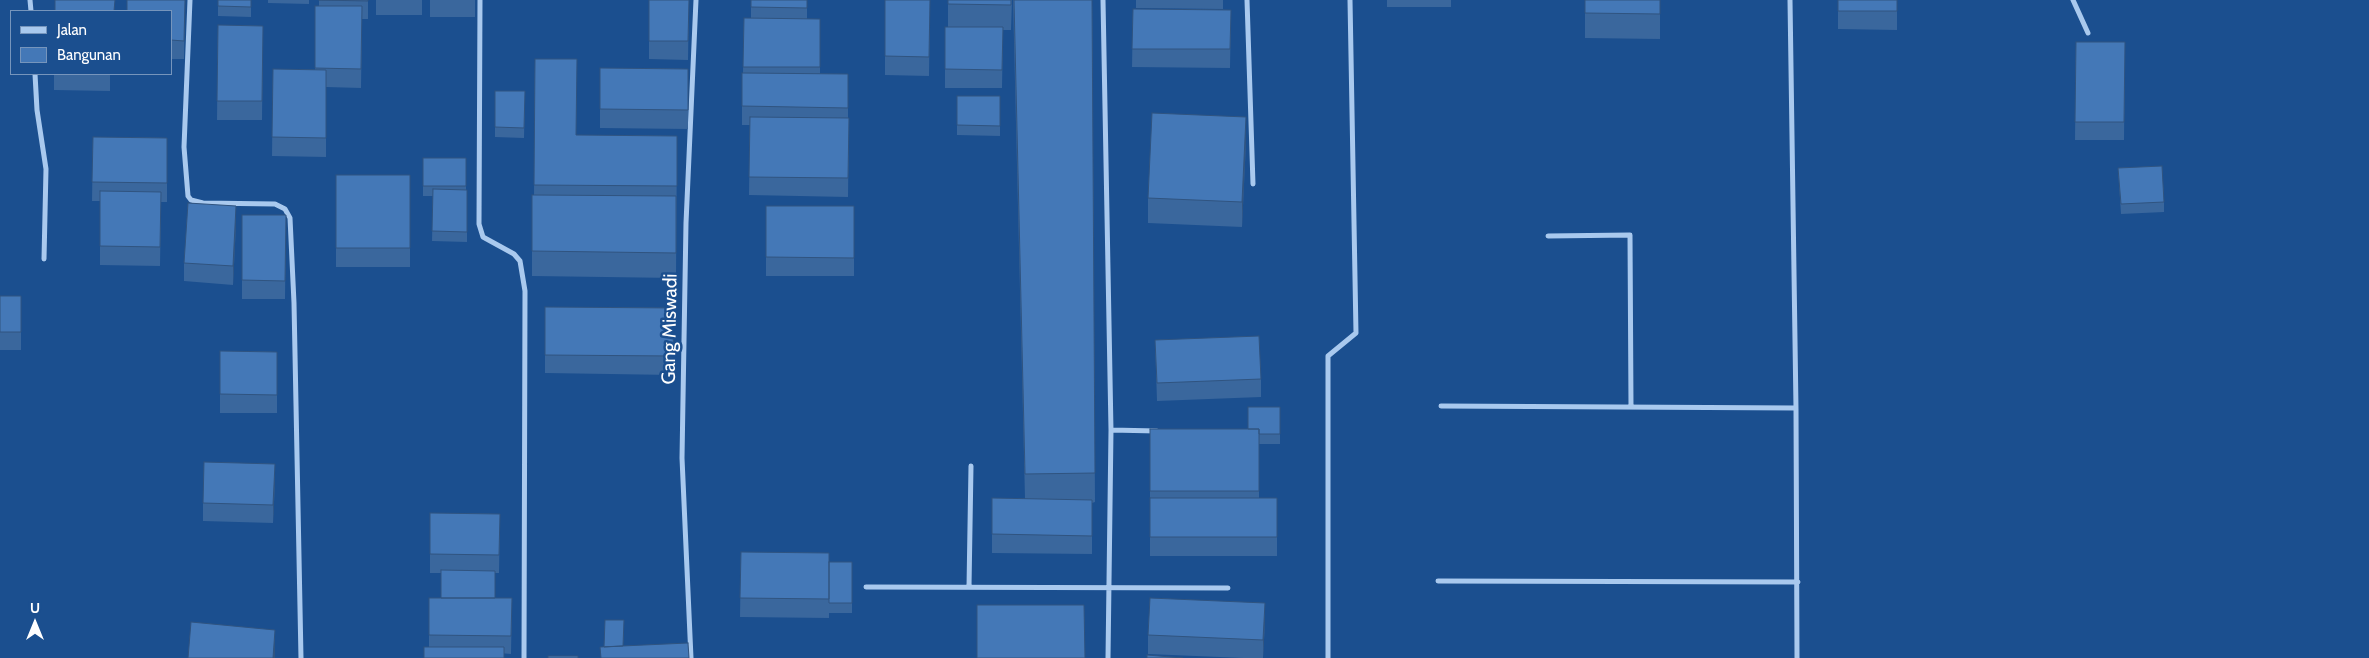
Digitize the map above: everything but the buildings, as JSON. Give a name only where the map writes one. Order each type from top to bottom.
[{"type":"street","points":[[190,0],[184,147],[188,196],[191,200],[203,203],[275,204],[285,209],[290,218],[294,303],[301,658]]},
{"type":"street","points":[[480,0],[479,224],[483,236],[514,254],[520,261],[525,291],[524,658]]},
{"type":"street","name":"Gang Miswadi","points":[[691,658],[682,458],[686,223],[696,0]]},
{"type":"street","points":[[1103,0],[1111,430],[1108,658]]},
{"type":"street","points":[[1247,0],[1253,184]]},
{"type":"street","points":[[1328,658],[1328,356],[1356,333],[1350,0]]},
{"type":"street","points":[[1790,0],[1798,582],[1797,658]]},
{"type":"street","points":[[2073,0],[2088,33]]},
{"type":"street","points":[[35,75],[37,110],[46,169],[44,259]]},
{"type":"street","points":[[1548,236],[1630,235],[1631,407]]},
{"type":"street","points":[[1441,406],[1796,408]]},
{"type":"street","points":[[1111,430],[1167,431]]},
{"type":"street","points":[[969,587],[971,466]]},
{"type":"street","points":[[1438,581],[1798,582]]},
{"type":"street","points":[[866,587],[1228,588]]}]
